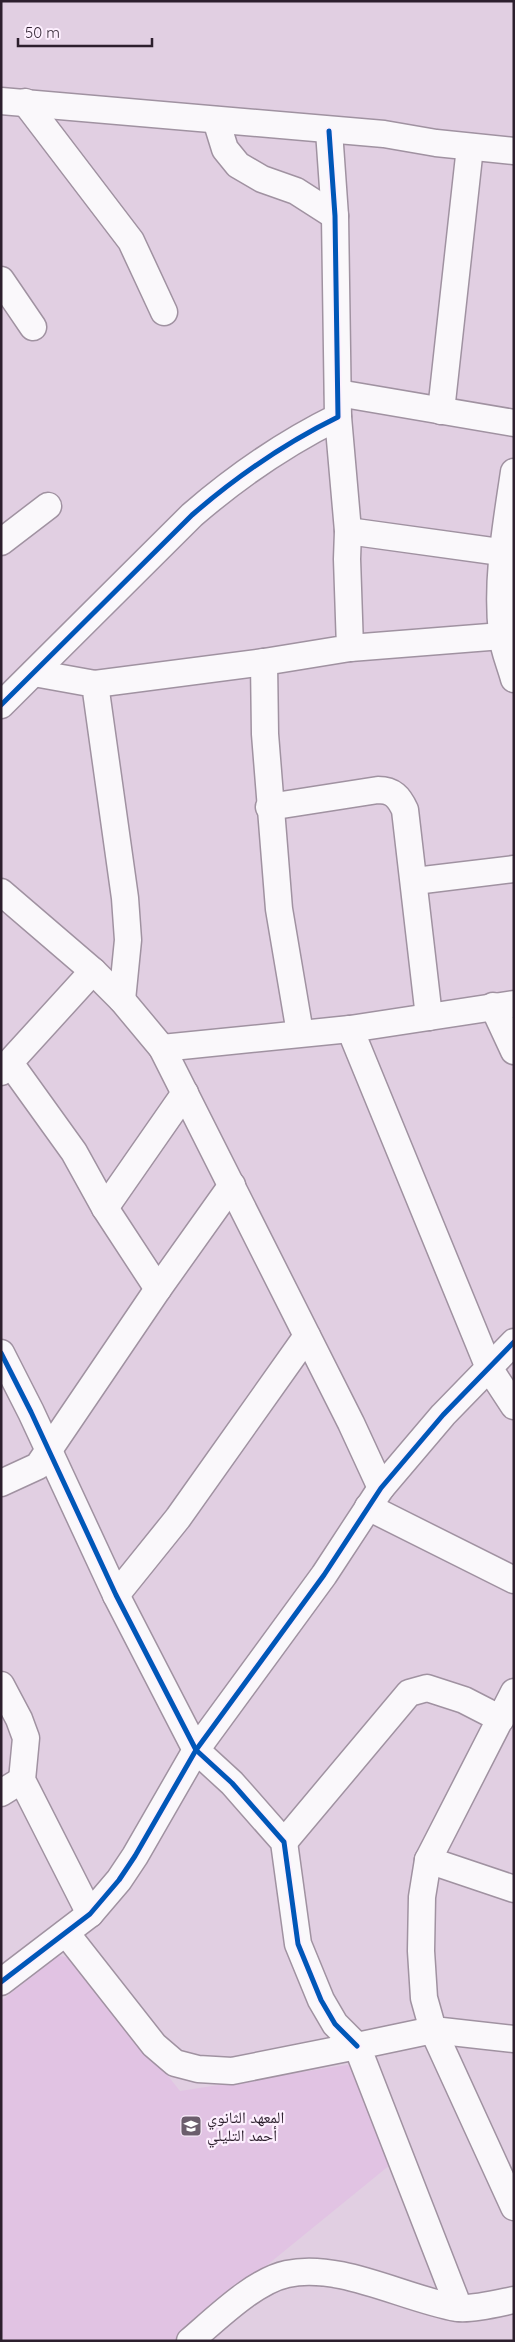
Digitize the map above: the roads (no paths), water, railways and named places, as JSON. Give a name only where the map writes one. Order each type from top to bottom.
[{"type":"street","points":[[13,102],[328,131],[384,134],[470,147],[514,151]]},
{"type":"street","points":[[13,102],[131,241],[164,312]]},
{"type":"street","points":[[216,120],[225,149],[238,165],[262,179],[296,191],[335,216]]},
{"type":"street","points":[[328,131],[335,216],[338,405],[348,531],[350,648]]},
{"type":"street","points":[[441,411],[470,147]]},
{"type":"street","points":[[1,280],[33,327]]},
{"type":"street","points":[[1,705],[192,515],[224,487],[268,458],[338,405],[441,411],[514,423]]},
{"type":"street","points":[[514,472],[508,553],[500,600],[502,636],[514,679]]},
{"type":"street","points":[[1,542],[48,506]]},
{"type":"street","points":[[348,531],[508,553]]},
{"type":"street","points":[[34,673],[95,684],[264,662],[350,648],[502,636]]},
{"type":"street","points":[[264,662],[269,807],[279,909],[300,1033]]},
{"type":"street","points":[[95,684],[125,898],[128,940],[122,1000]]},
{"type":"street","points":[[269,807],[388,790],[400,799],[405,810],[415,881],[429,1016]]},
{"type":"street","points":[[415,881],[514,869]]},
{"type":"street","points":[[1,892],[93,971],[122,1000],[162,1048],[308,1336],[375,1497],[514,1580]]},
{"type":"street","points":[[93,971],[6,1068],[74,1152],[105,1208],[158,1289]]},
{"type":"street","points":[[162,1048],[350,1029],[503,1005],[514,1051]]},
{"type":"street","points":[[350,1029],[489,1368],[514,1406]]},
{"type":"street","points":[[105,1208],[185,1093]]},
{"type":"street","points":[[1,1483],[38,1466],[158,1289],[232,1185]]},
{"type":"street","points":[[116,1595],[178,1518],[308,1336]]},
{"type":"street","points":[[1,1982],[90,1914],[118,1880],[135,1856],[196,1750],[324,1575],[375,1497],[443,1415],[514,1342]]},
{"type":"street","points":[[1,1353],[116,1595],[196,1750],[232,1783],[284,1842],[298,1944],[321,2000],[335,2024],[356,2046],[459,2308]]},
{"type":"street","points":[[1,1685],[19,1719],[26,1738],[12,1787],[90,1914]]},
{"type":"street","points":[[284,1842],[408,1693],[427,1688],[464,1700],[501,1719]]},
{"type":"street","points":[[514,1692],[428,1860],[422,1897],[421,1951],[424,1998],[433,2030],[514,2206]]},
{"type":"street","points":[[428,1860],[514,1888]]},
{"type":"street","points":[[66,1933],[154,2045],[175,2063],[198,2070],[232,2071],[433,2030],[514,2039]]},
{"type":"street","points":[[190,2341],[242,2298],[265,2283],[286,2274],[327,2272],[459,2308],[514,2300]]},
{"type":"place","name":"المعهد الثانوي أحمد التليلي","points":[[191,2126]]}]
